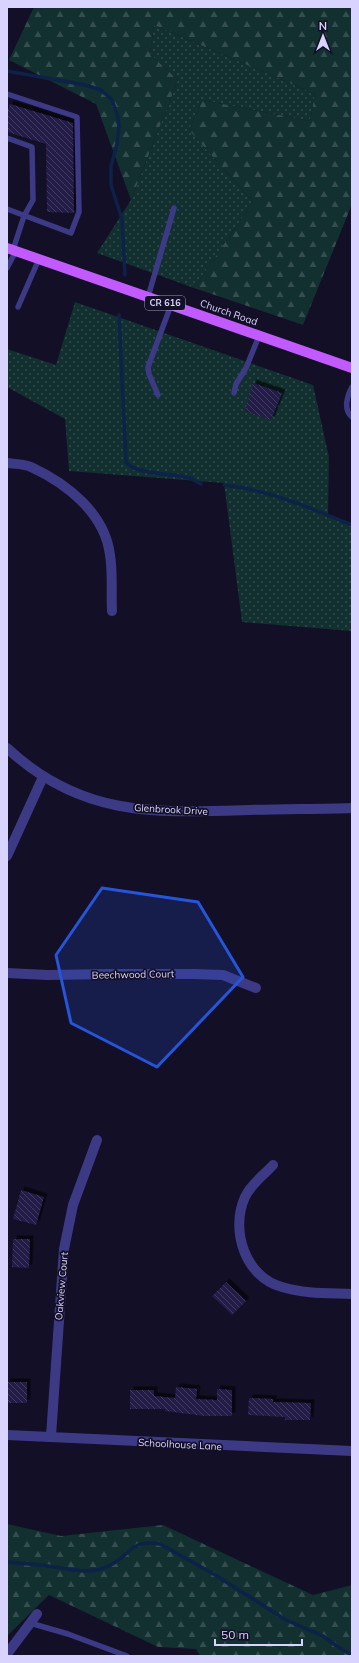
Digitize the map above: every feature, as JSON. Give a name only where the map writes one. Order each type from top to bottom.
[{"type":"main road","name":"Church Road","points":[[12,250],[352,368]]},
{"type":"street","points":[[7,462],[30,466],[51,479],[80,500],[96,518],[103,529],[110,554],[112,611]]},
{"type":"street","name":"Glenbrook Drive","points":[[7,748],[43,777],[62,788],[92,799],[142,810],[213,811],[352,808]]},
{"type":"street","points":[[7,856],[43,777]]},
{"type":"street","name":"Beechwood Court","points":[[7,972],[20,975],[223,975],[256,988]]},
{"type":"street","name":"Oakview Court","points":[[51,1436],[64,1249],[73,1205],[96,1140]]},
{"type":"street","points":[[273,1165],[252,1187],[245,1197],[238,1223],[244,1251],[250,1263],[269,1282],[282,1287],[324,1293],[352,1294]]},
{"type":"street","name":"Schoolhouse Lane","points":[[7,1435],[352,1451]]},
{"type":"street","points":[[7,1654],[37,1614]]},
{"type":"lane","points":[[7,94],[77,117],[79,212],[71,233],[7,210]]},
{"type":"lane","points":[[7,138],[32,147],[33,200],[24,216],[7,268]]},
{"type":"lane","points":[[148,297],[174,208]]},
{"type":"lane","points":[[18,307],[39,259]]},
{"type":"lane","points":[[158,395],[149,374],[148,367],[171,305]]},
{"type":"lane","points":[[234,393],[236,384],[246,368],[259,336]]},
{"type":"lane","points":[[352,387],[348,394],[347,406],[347,412],[352,417]]},
{"type":"lane","points":[[30,1623],[68,1634],[127,1656]]},
{"type":"highlighted area","points":[[102,888],[198,902],[243,977],[157,1067],[71,1023],[56,955]]},
{"type":"green space","points":[[34,7],[352,7],[352,204],[303,325],[194,288],[253,202],[189,130],[202,100],[310,121],[315,94],[154,25],[150,54],[178,80],[131,200],[96,104],[9,60]]},
{"type":"green space","points":[[154,25],[315,94],[310,121],[202,100],[189,130],[253,202],[194,288],[97,253],[131,200],[178,80],[150,54]]},
{"type":"green space","points":[[75,302],[313,385],[329,457],[328,515],[352,523],[352,631],[242,622],[224,483],[69,471],[65,419],[7,387],[7,349],[56,365]]},
{"type":"green space","points":[[7,1524],[61,1536],[163,1525],[313,1595],[352,1585],[352,1656],[200,1656],[196,1649],[158,1647],[49,1595],[7,1636]]},
{"type":"building","points":[[10,104],[73,123],[74,213],[47,212],[46,144],[7,132],[7,112]]},
{"type":"building","points":[[253,383],[282,393],[271,420],[245,411]]},
{"type":"building","points":[[21,1190],[44,1197],[36,1225],[13,1219]]},
{"type":"building","points":[[13,1239],[30,1239],[29,1268],[12,1267]]},
{"type":"building","points":[[226,1282],[246,1301],[232,1315],[212,1296]]},
{"type":"building","points":[[7,1382],[27,1382],[27,1403],[7,1403]]},
{"type":"building","points":[[176,1387],[197,1389],[196,1399],[217,1400],[217,1389],[232,1390],[232,1416],[204,1416],[165,1411],[165,1409],[130,1409],[130,1390],[154,1390],[154,1396],[175,1398]]},
{"type":"building","points":[[249,1398],[273,1399],[273,1402],[311,1403],[310,1420],[285,1420],[285,1417],[248,1415]]},
{"type":"waterway","points":[[7,71],[85,85],[101,90],[112,100],[118,117],[119,127],[117,144],[111,166],[111,185],[122,219],[125,275]]},
{"type":"waterway","points":[[119,315],[126,462],[130,466],[137,469],[155,473],[183,476],[201,484]]},
{"type":"waterway","points":[[224,485],[241,487],[273,495],[352,525]]},
{"type":"waterway","points":[[7,1562],[89,1571],[104,1568],[113,1564],[130,1550],[141,1544],[160,1544],[212,1573],[286,1620],[323,1636],[352,1655]]}]
